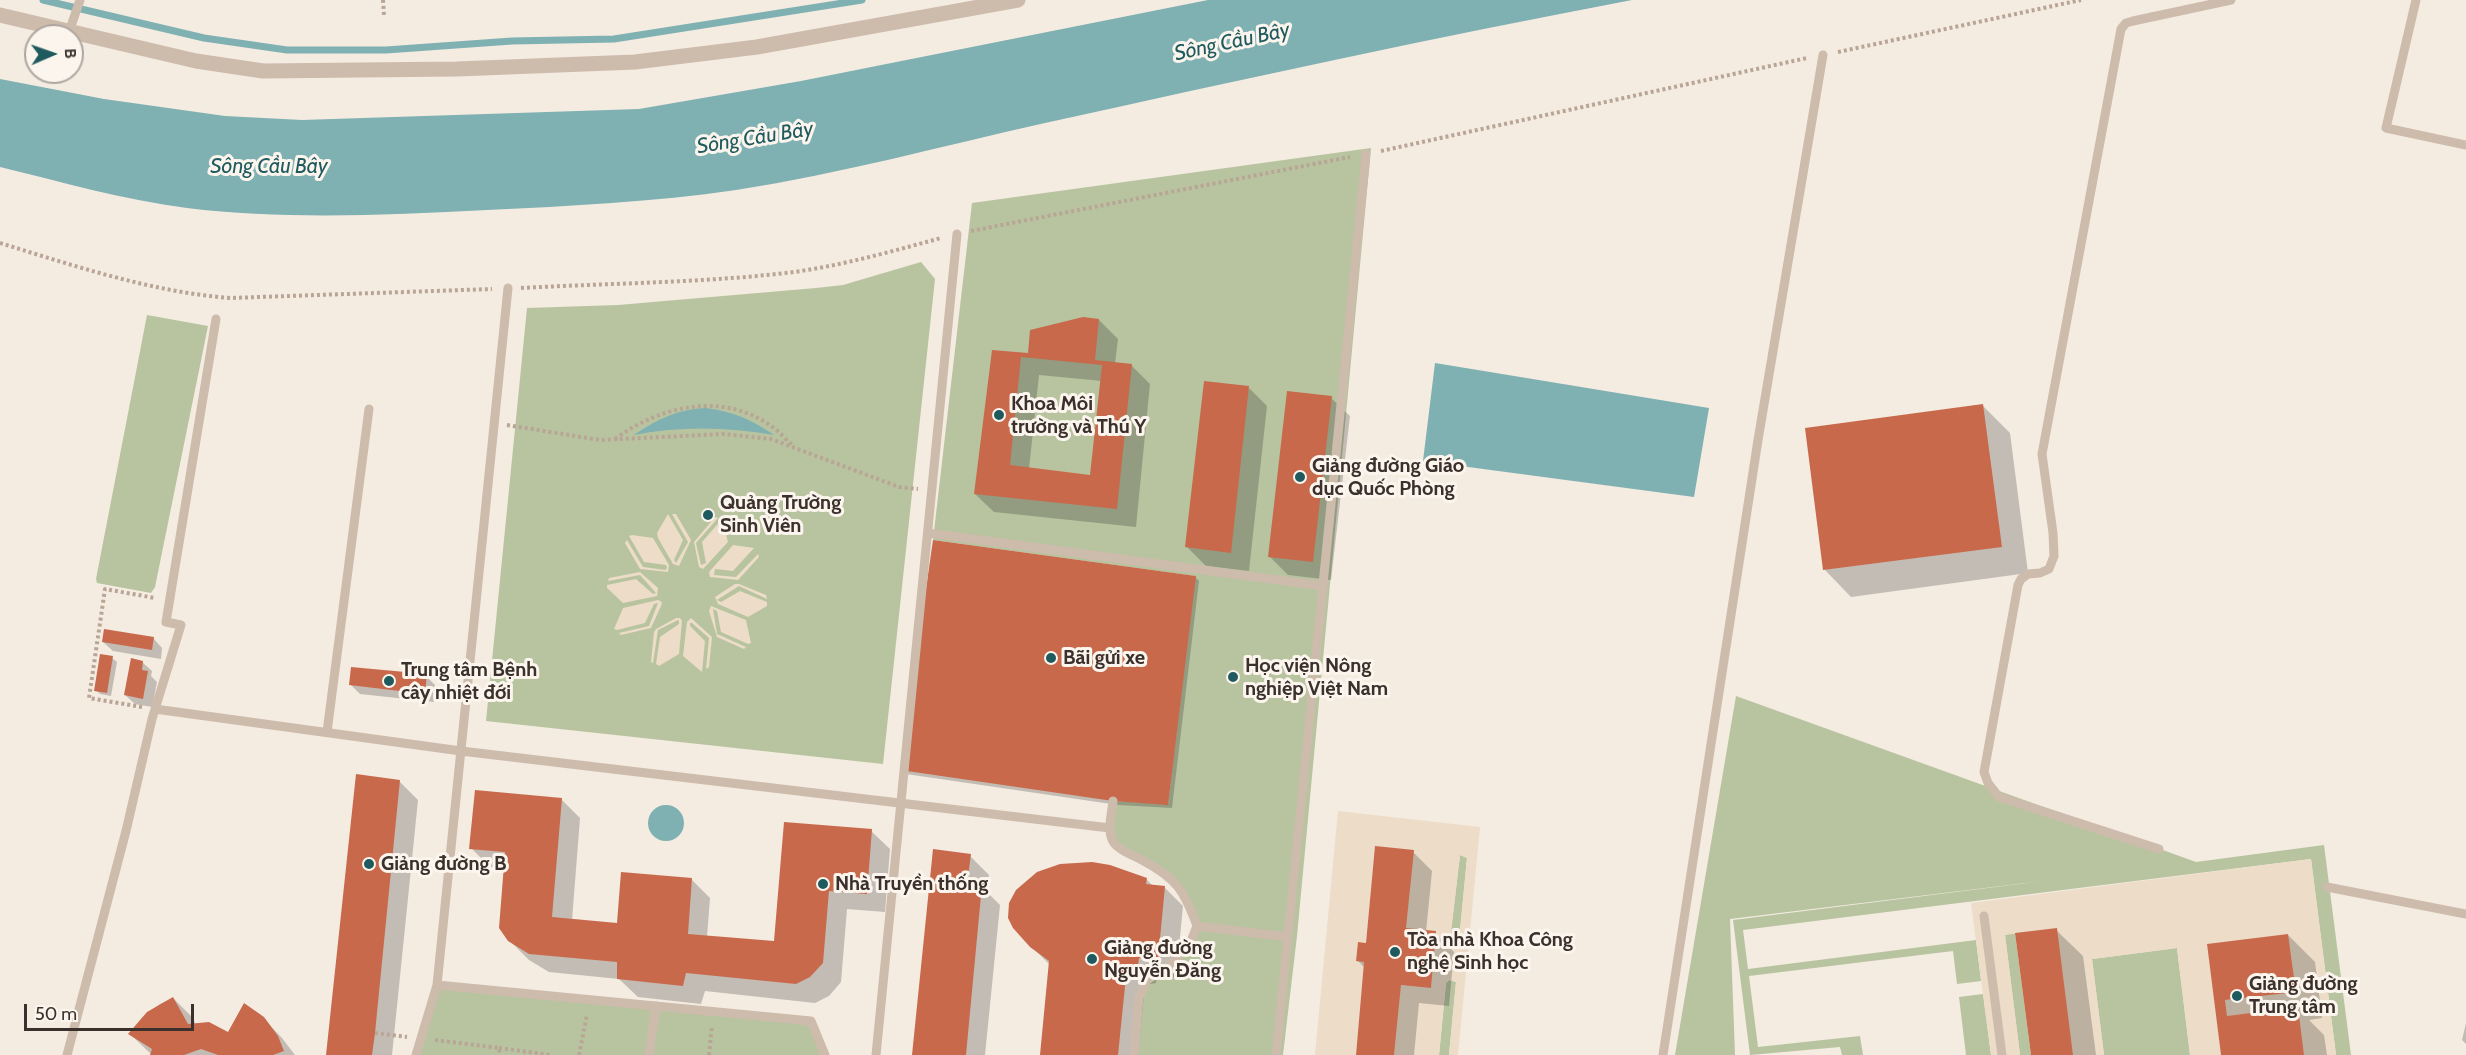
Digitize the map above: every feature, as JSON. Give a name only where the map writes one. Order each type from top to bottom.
[{"type":"street","points":[[84,36],[196,62],[263,71],[548,67],[635,62],[757,47],[1018,0]]},
{"type":"street","points":[[0,15],[37,24]]},
{"type":"lane","points":[[72,24],[80,0]]},
{"type":"lane","points":[[2159,849],[1999,797],[1988,783],[1984,772],[2018,585],[2021,579],[2028,574],[2040,573],[2049,569],[2054,556],[2042,454],[2121,29],[2133,21],[2231,0]]},
{"type":"lane","points":[[2416,0],[2386,128],[2466,145]]},
{"type":"lane","points":[[1663,1055],[1756,452],[1823,55]]},
{"type":"lane","points":[[1276,1055],[1366,154]]},
{"type":"lane","points":[[876,1055],[957,234]]},
{"type":"lane","points":[[416,1055],[437,985],[508,288]]},
{"type":"lane","points":[[67,1055],[126,831],[155,709],[181,625],[166,622],[216,319]]},
{"type":"lane","points":[[327,732],[369,409]]},
{"type":"lane","points":[[928,533],[1323,586]]},
{"type":"lane","points":[[155,709],[461,751],[1110,828]]},
{"type":"lane","points":[[1113,801],[1110,828],[1113,842],[1122,850],[1166,873],[1176,883],[1189,904],[1197,926],[1190,944],[1174,962],[1147,980],[1139,998],[1134,1055]]},
{"type":"lane","points":[[2327,887],[2466,914]]},
{"type":"lane","points":[[1984,916],[2002,1055]]},
{"type":"lane","points":[[1197,926],[1288,937]]},
{"type":"lane","points":[[437,985],[811,1021],[825,1055]]},
{"type":"lane","points":[[650,1055],[656,1006]]},
{"type":"path","points":[[383,0],[384,16]]},
{"type":"path","points":[[0,243],[100,272],[194,295],[230,298],[741,277],[796,271],[849,261],[957,234],[1366,154],[2081,0]]},
{"type":"path","points":[[613,440],[651,416],[678,408],[712,405],[746,412],[772,426],[792,446]]},
{"type":"path","points":[[495,423],[583,438],[613,440],[723,434],[771,439],[899,487],[932,491]]},
{"type":"path","points":[[155,709],[89,698],[105,589],[171,600]]},
{"type":"path","points":[[579,1055],[590,1000]]},
{"type":"path","points":[[709,1055],[714,1012]]},
{"type":"path","points":[[375,1033],[550,1055]]},
{"type":"path","points":[[499,1048],[500,1055]]},
{"type":"green space","points":[[1371,148],[1297,936],[1283,1055],[1134,1055],[1139,998],[1147,980],[1174,962],[1197,926],[1176,883],[1113,842],[1113,801],[1168,804],[1195,576],[933,540],[972,203]]},
{"type":"green space","name":"Quảng Trường Sinh Viên","points":[[921,262],[935,279],[883,764],[486,721],[527,308],[618,305],[843,285]]},
{"type":"green space","points":[[147,315],[208,326],[155,587],[151,593],[97,583],[96,579]]},
{"type":"green space","points":[[1736,696],[2196,862],[2324,845],[2351,1055],[2336,1055],[2311,859],[1743,930],[1748,969],[1976,940],[1981,981],[1957,984],[1953,951],[1749,976],[1758,1047],[1860,1036],[1863,1055],[1842,1055],[1840,1047],[1750,1055],[1733,920],[2051,880],[1730,919],[1735,1055],[1675,1055]]},
{"type":"green space","points":[[1460,855],[1467,858],[1459,941],[1452,943],[1450,940]]},
{"type":"green space","points":[[2015,933],[2031,1055],[2020,1055],[2005,935]]},
{"type":"green space","points":[[2177,948],[2190,1055],[2104,1055],[2092,959]]},
{"type":"green space","points":[[1449,980],[1456,982],[1449,1055],[1439,1055],[1446,983]]},
{"type":"green space","points":[[437,985],[811,1021],[824,1055],[416,1055]]},
{"type":"green space","points":[[1983,994],[1991,1055],[1966,1055],[1959,997]]},
{"type":"shaded area","points":[[668,514],[683,540],[674,560],[676,563],[688,542],[672,514],[676,514],[691,540],[679,566],[673,564],[658,538],[657,533]]},
{"type":"shaded area","points":[[715,517],[718,518],[696,543],[701,565],[706,563],[702,542],[722,519],[728,542],[703,569],[699,567],[694,542]]},
{"type":"shaded area","points":[[629,536],[653,538],[669,565],[668,572],[640,569],[625,543],[627,540],[643,567],[665,570],[667,568],[666,565],[644,562]]},
{"type":"shaded area","points":[[733,545],[754,548],[733,571],[715,569],[714,575],[736,577],[758,554],[759,557],[738,580],[710,577],[709,572]]},
{"type":"shaded area","points":[[640,572],[658,588],[657,596],[623,603],[607,588],[607,585],[636,579],[653,594],[656,593],[640,575],[608,581],[609,578]]},
{"type":"shaded area","points":[[735,584],[766,595],[767,599],[739,586],[717,600],[721,602],[740,591],[767,602],[767,606],[748,617],[718,604],[715,597]]},
{"type":"shaded area","points":[[658,600],[662,602],[661,606],[651,628],[621,635],[619,633],[649,626],[658,603],[654,604],[645,623],[614,629],[623,608]]},
{"type":"shaded area","points":[[711,606],[746,620],[751,643],[748,644],[721,632],[717,611],[713,609],[717,634],[746,647],[744,649],[717,637],[709,611]]},
{"type":"shaded area","points":[[676,618],[682,621],[679,654],[659,666],[656,664],[660,637],[679,624],[679,621],[658,630],[653,663],[651,662],[654,632]]},
{"type":"shaded area","points":[[691,618],[712,637],[709,667],[706,669],[709,638],[690,623],[690,626],[705,641],[702,672],[683,656],[687,622]]},
{"type":"shaded area","points":[[1338,811],[1480,827],[1458,1055],[1449,1055],[1456,982],[1449,980],[1446,983],[1439,1055],[1394,1055],[1401,985],[1431,988],[1436,932],[1406,928],[1413,850],[1375,847],[1366,943],[1358,942],[1356,960],[1364,962],[1356,1055],[1315,1055]],"holes":[[[1460,855],[1467,858],[1459,941],[1452,943],[1450,940]]]},
{"type":"shaded area","points":[[2311,859],[2336,1055],[2304,1055],[2298,1007],[2227,1016],[2225,1000],[2296,991],[2288,934],[2207,945],[2221,1055],[2190,1055],[2177,948],[2092,959],[2104,1055],[2073,1055],[2057,928],[2005,935],[2020,1055],[1991,1055],[1971,903]]},
{"type":"water","name":"Sông Cầu Bây","points":[[1208,0],[1632,0],[1265,75],[814,176],[674,198],[412,213],[262,214],[187,208],[140,200],[0,167],[0,79],[104,99],[225,116],[302,120],[639,109],[801,81]]},
{"type":"water","points":[[1435,363],[1709,408],[1694,497],[1423,461]]},
{"type":"water","points":[[706,408],[742,417],[774,435],[739,430],[704,429],[669,430],[634,435],[668,416],[686,410]]},
{"type":"water","points":[[666,805],[679,810],[684,823],[679,836],[666,841],[653,836],[648,823],[653,810]]},
{"type":"building","name":"Khoa Môi trường và Thú Y","points":[[1083,317],[1099,319],[1095,360],[1132,364],[1117,509],[974,494],[992,350],[1028,353],[1030,330]],"holes":[[[1021,357],[1102,365],[1090,475],[1010,465]]]},
{"type":"building","points":[[1204,381],[1249,386],[1231,553],[1185,547]]},
{"type":"building","name":"Giảng đường Giáo dục Quốc Phòng","points":[[1287,391],[1332,396],[1313,562],[1268,557]]},
{"type":"building","points":[[1983,404],[2002,547],[1823,570],[1805,428]]},
{"type":"building","name":"Bãi gửi xe","points":[[933,540],[1196,576],[1168,805],[1113,801],[900,770]]},
{"type":"building","points":[[104,629],[154,637],[152,650],[102,642]]},
{"type":"building","points":[[100,654],[113,656],[107,693],[94,691]]},
{"type":"building","points":[[131,658],[143,661],[142,670],[148,671],[143,699],[124,695]]},
{"type":"building","points":[[351,667],[427,674],[425,694],[349,685]]},
{"type":"building","name":"Giảng đường B","points":[[356,774],[400,780],[375,1033],[372,1055],[326,1055]]},
{"type":"building","name":"Nhà Truyền thống","points":[[475,790],[562,798],[552,917],[617,923],[621,872],[692,878],[688,934],[774,941],[784,822],[872,829],[867,894],[829,891],[823,963],[810,977],[796,984],[686,973],[683,986],[617,979],[617,962],[529,954],[508,941],[499,928],[505,852],[469,849]]},
{"type":"building","name":"Tòa nhà Khoa Công nghệ Sinh học","points":[[1375,846],[1414,850],[1406,928],[1436,931],[1431,988],[1401,985],[1394,1055],[1356,1055],[1364,962],[1356,961],[1358,942],[1366,943]]},
{"type":"building","points":[[933,849],[971,854],[967,884],[982,885],[966,1055],[912,1055]]},
{"type":"building","name":"Giảng đường Nguyễn Đăng","points":[[1092,862],[1110,865],[1147,878],[1146,884],[1165,886],[1158,960],[1139,958],[1138,965],[1127,967],[1118,1055],[1040,1055],[1049,961],[1030,947],[1013,928],[1008,918],[1009,903],[1016,890],[1037,872],[1060,864]]},
{"type":"building","points":[[2057,928],[2073,1055],[2031,1055],[2015,933]]},
{"type":"building","name":"Giảng đường Trung tâm","points":[[2288,934],[2296,992],[2225,1000],[2227,1016],[2298,1007],[2304,1055],[2221,1055],[2207,944]]},
{"type":"building","points":[[173,997],[188,1024],[209,1022],[228,1032],[244,1003],[264,1017],[278,1036],[284,1051],[273,1055],[218,1055],[201,1049],[184,1055],[150,1055],[152,1049],[128,1034],[147,1012]]},
{"type":"waterway","points":[[43,0],[204,38],[287,50],[386,50],[512,41],[614,39],[862,0]]},
{"type":"place","name":"Khoa Môi trường và Thú Y","points":[[999,415]]},
{"type":"place","name":"Giảng đường Giáo dục Quốc Phòng","points":[[1300,477]]},
{"type":"place","name":"Quảng Trường Sinh Viên","points":[[708,515]]},
{"type":"place","name":"Bãi gửi xe","points":[[1051,658]]},
{"type":"place","name":"Học viện Nông nghiệp Việt Nam","points":[[1233,677]]},
{"type":"place","name":"Trung tâm Bệnh cây nhiệt đới","points":[[389,681]]},
{"type":"place","name":"Giảng đường B","points":[[369,864]]},
{"type":"place","name":"Nhà Truyền thống","points":[[823,884]]},
{"type":"place","name":"Tòa nhà Khoa Công nghệ Sinh học","points":[[1395,952]]},
{"type":"place","name":"Giảng đường Nguyễn Đăng","points":[[1092,959]]},
{"type":"place","name":"Giảng đường Trung tâm","points":[[2237,996]]}]
